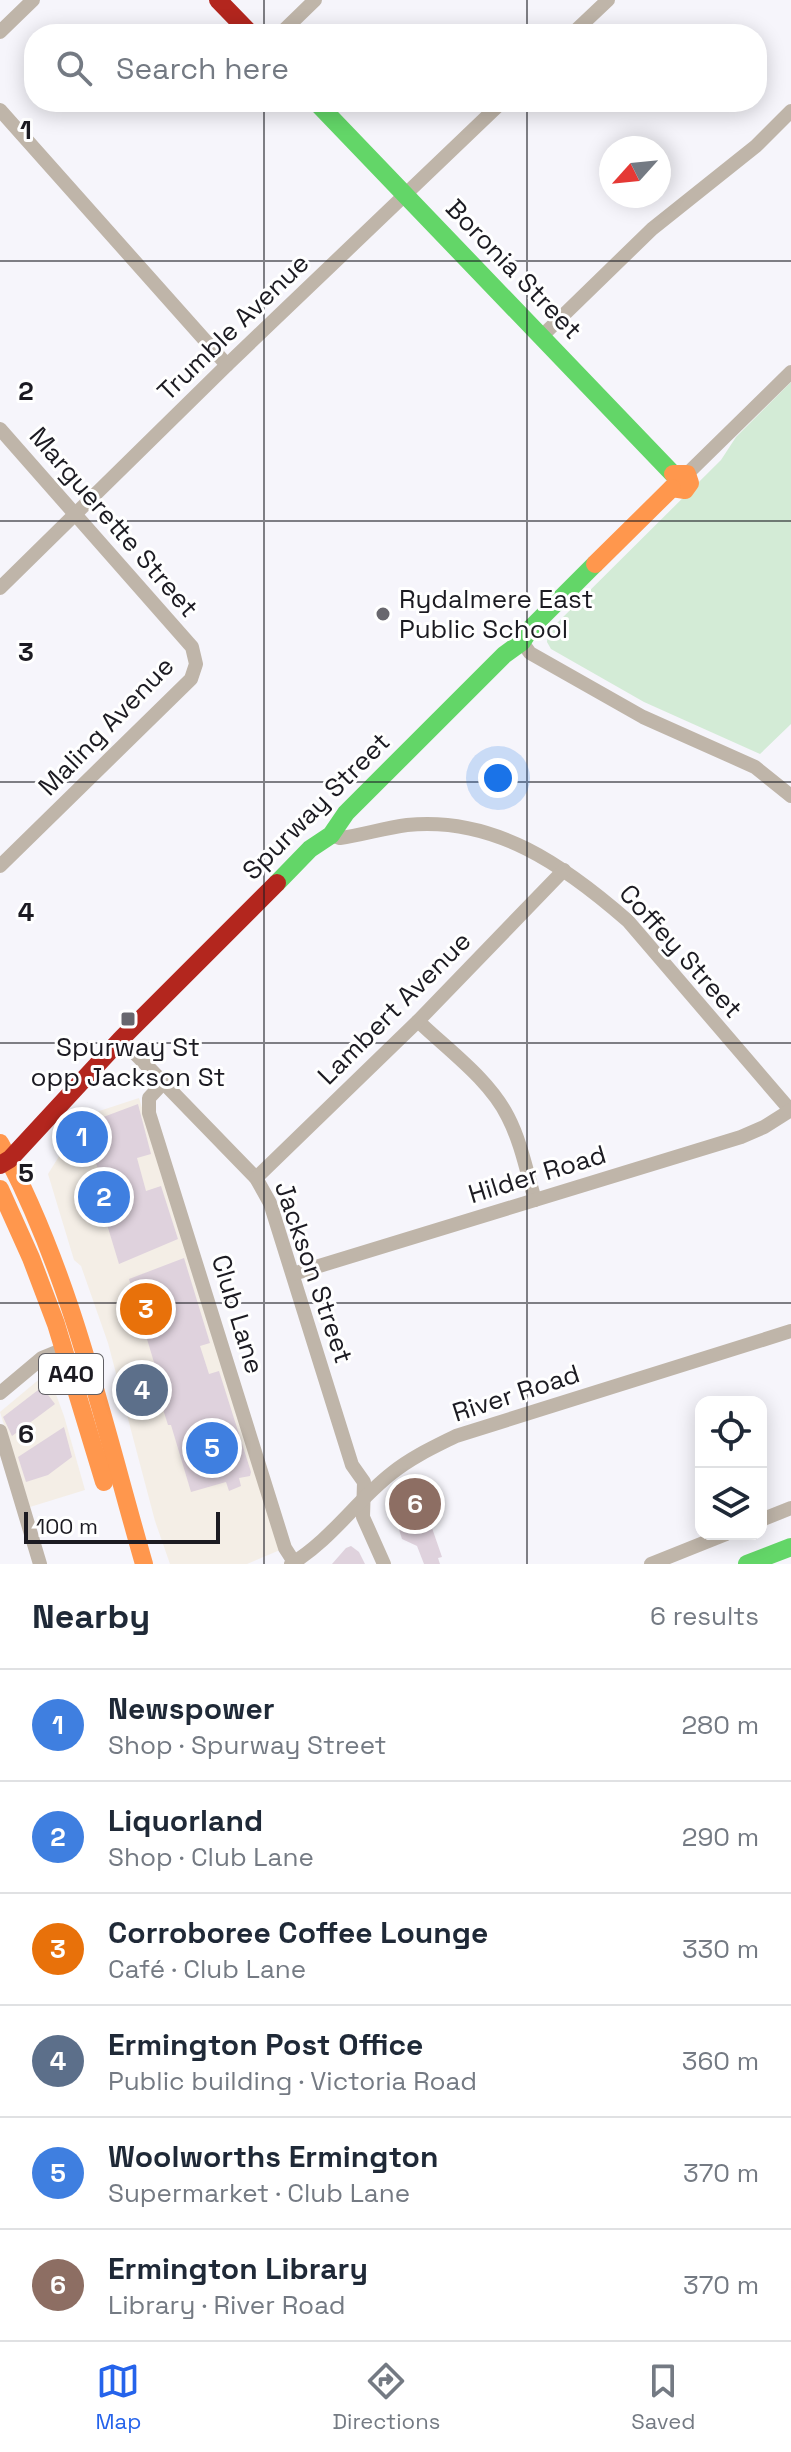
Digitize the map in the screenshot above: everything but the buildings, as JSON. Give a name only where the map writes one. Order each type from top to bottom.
[{"type":"main road","points":[[218,0],[241,24]]},
{"type":"main road","name":"Boronia Street","points":[[326,112],[678,479]]},
{"type":"main road","name":"Spurway Street","points":[[3,1156],[310,849],[331,835],[346,813],[504,655],[522,642],[531,628],[678,479]]},
{"type":"main road","name":"A40","points":[[3,1156],[25,1189],[71,1310],[144,1564]]},
{"type":"main road","name":"A40","points":[[0,1189],[31,1258],[64,1349],[129,1564]]},
{"type":"main road","points":[[747,1564],[791,1547]]},
{"type":"main road","points":[[781,1564],[791,1560]]},
{"type":"street","points":[[0,32],[33,0]]},
{"type":"street","points":[[290,24],[315,0]]},
{"type":"street","points":[[583,24],[608,0]]},
{"type":"street","points":[[0,110],[227,365]]},
{"type":"street","points":[[543,335],[652,229],[756,146],[791,111]]},
{"type":"street","name":"Trumble Avenue","points":[[0,588],[492,112]]},
{"type":"street","points":[[678,479],[791,372]]},
{"type":"street","name":"Marguerette Street","points":[[0,429],[192,647]]},
{"type":"street","points":[[522,642],[530,653],[610,700],[755,767],[791,796]]},
{"type":"street","name":"Maling Avenue","points":[[0,866],[191,679],[196,664],[192,647]]},
{"type":"street","name":"Coffey Street","points":[[331,835],[344,838],[409,825],[450,825],[490,832],[526,847],[564,870],[628,921],[791,1110]]},
{"type":"street","name":"Lambert Avenue","points":[[256,1178],[418,1021],[564,870]]},
{"type":"street","points":[[418,1021],[483,1083],[507,1114],[535,1200]]},
{"type":"street","name":"Jackson Street","points":[[121,1039],[256,1178],[270,1203],[352,1465],[364,1482],[363,1517],[384,1564]]},
{"type":"street","name":"Club Lane","points":[[163,1083],[149,1098],[149,1113],[285,1548],[293,1563]]},
{"type":"street","name":"Hilder Road","points":[[293,1274],[741,1137],[791,1110]]},
{"type":"street","name":"River Road","points":[[293,1563],[313,1550],[400,1467],[456,1436],[791,1331]]},
{"type":"street","points":[[0,1393],[42,1358],[64,1349]]},
{"type":"street","points":[[0,1431],[40,1564]]},
{"type":"street","points":[[767,1518],[791,1508]]},
{"type":"street","points":[[651,1564],[711,1540]]},
{"type":"shaded area","points":[[139,1098],[280,1550],[247,1564],[170,1564],[155,1521],[108,1343],[81,1266],[74,1260],[48,1174],[84,1116]]},
{"type":"shaded area","points":[[42,1377],[51,1381],[85,1490],[30,1507],[0,1412]]},
{"type":"green space","points":[[791,382],[791,724],[760,754],[644,702],[551,649],[547,642],[548,632],[721,460],[736,437]]},
{"type":"traffic: fast","points":[[326,112],[673,474]]},
{"type":"traffic: fast","points":[[277,883],[310,849],[331,835],[346,813],[504,655],[522,642],[531,628],[595,564]]},
{"type":"traffic: fast","points":[[747,1564],[791,1547]]},
{"type":"traffic: slow","points":[[672,488],[685,490],[690,483],[687,474],[673,474]]},
{"type":"traffic: slow","points":[[595,564],[672,488]]},
{"type":"traffic: slow","points":[[0,1143],[25,1193],[66,1296],[144,1564]]},
{"type":"traffic: slow","points":[[0,1189],[56,1324],[104,1482]]},
{"type":"traffic: jam","points":[[218,0],[241,24]]},
{"type":"traffic: jam","points":[[0,1165],[10,1159],[121,1039],[277,883]]},
{"type":"place","name":"Rydalmere East Public School","points":[[383,614]]},
{"type":"place","name":"Spurway St opp Jackson St","points":[[128,1019]]},
{"type":"place","name":"Newspower","points":[[82,1137]]},
{"type":"place","name":"Liquorland","points":[[104,1197]]},
{"type":"place","name":"Corroboree Coffee Lounge","points":[[146,1309]]},
{"type":"place","name":"Ermington Post Office","points":[[142,1390]]},
{"type":"place","name":"Woolworths Ermington","points":[[212,1448]]},
{"type":"place","name":"Ermington Library","points":[[415,1504]]}]
